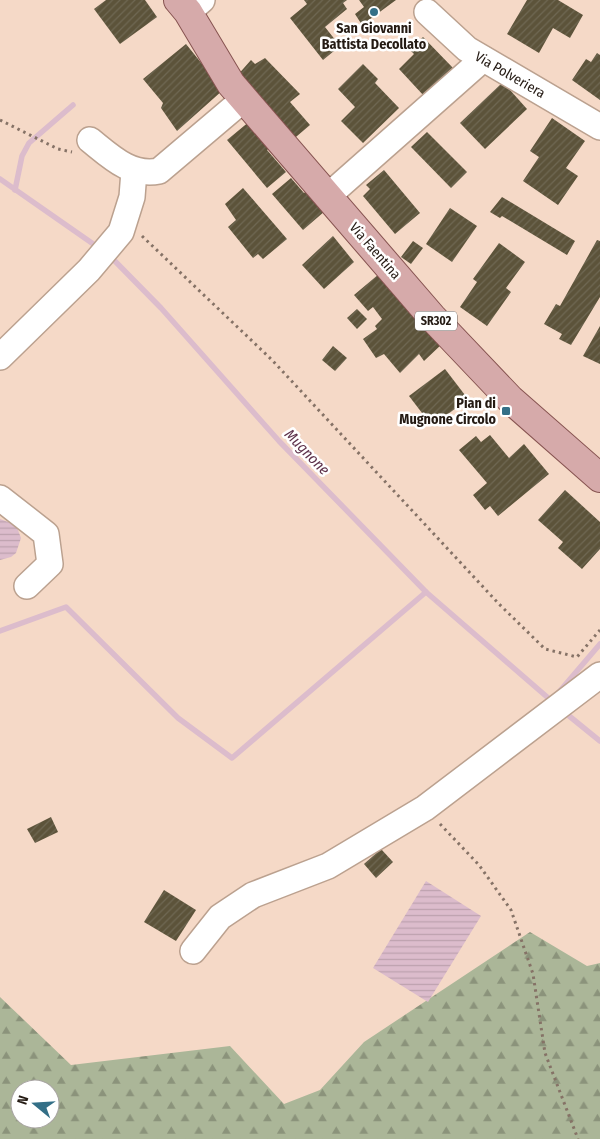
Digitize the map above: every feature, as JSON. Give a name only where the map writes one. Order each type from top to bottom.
[{"type":"main road","name":"Via Faentina","points":[[185,3],[227,78],[244,100],[432,317],[491,379],[600,478]]},
{"type":"street","name":"Via Polveriera","points":[[427,12],[467,49],[600,128]]},
{"type":"street","points":[[328,196],[483,59]]},
{"type":"street","points":[[90,140],[111,158],[134,170],[147,174],[159,171],[244,100]]},
{"type":"street","points":[[0,357],[93,264],[123,226],[132,197],[134,170]]},
{"type":"street","points":[[0,498],[46,534],[50,564],[27,586]]},
{"type":"street","points":[[193,951],[220,917],[253,895],[328,866],[425,808],[597,677]]},
{"type":"path","points":[[0,120],[40,140]]},
{"type":"path","points":[[123,226],[272,360],[499,604],[545,649],[577,657],[600,630]]},
{"type":"path","points":[[425,808],[479,865],[511,910],[533,974],[545,1054],[578,1139]]},
{"type":"green space","points":[[530,932],[587,966],[600,963],[600,1139],[0,1139],[0,997],[71,1065],[230,1046],[284,1104],[320,1090],[364,1042]]},
{"type":"shaded area","points":[[0,519],[16,525],[21,538],[16,553],[11,557],[0,560]]},
{"type":"shaded area","points":[[426,881],[481,916],[428,1002],[373,968]]},
{"type":"building","points":[[106,0],[145,0],[157,17],[120,44],[94,9]]},
{"type":"building","points":[[304,0],[347,0],[343,3],[347,9],[325,27],[340,46],[323,60],[290,18],[307,4]]},
{"type":"building","name":"San Giovanni Battista Decollato","points":[[359,0],[396,0],[362,25],[355,14],[364,7]]},
{"type":"building","points":[[527,0],[558,0],[583,15],[570,38],[553,28],[539,53],[507,34]]},
{"type":"building","points":[[423,37],[453,68],[424,96],[399,69],[414,54],[410,50]]},
{"type":"building","points":[[186,44],[223,90],[177,131],[161,108],[163,103],[143,79]]},
{"type":"building","points":[[597,53],[600,55],[600,100],[572,80],[586,59],[591,62]]},
{"type":"building","points":[[265,58],[300,94],[290,102],[310,125],[290,142],[236,77],[251,60],[255,64]]},
{"type":"building","points":[[363,64],[378,79],[375,83],[399,108],[363,143],[341,121],[355,107],[338,89]]},
{"type":"building","points":[[503,82],[527,109],[485,149],[460,123]]},
{"type":"building","points":[[552,118],[585,141],[566,168],[578,176],[558,205],[523,181],[539,157],[530,151]]},
{"type":"building","points":[[250,121],[272,146],[267,150],[286,172],[267,188],[227,140]]},
{"type":"building","points":[[427,132],[467,172],[451,188],[411,147]]},
{"type":"building","points":[[384,170],[420,213],[395,234],[363,196],[370,189],[366,185]]},
{"type":"building","points":[[291,178],[304,193],[308,190],[325,211],[303,230],[272,194]]},
{"type":"building","points":[[243,188],[287,239],[263,259],[258,254],[253,258],[228,227],[236,220],[225,204]]},
{"type":"building","points":[[502,197],[575,241],[567,255],[502,216],[500,218],[490,212]]},
{"type":"building","points":[[450,208],[477,226],[452,262],[426,244]]},
{"type":"building","points":[[333,236],[354,262],[324,289],[302,265]]},
{"type":"building","points":[[597,240],[600,241],[600,297],[571,345],[559,339],[562,334],[544,324],[556,304],[560,306]]},
{"type":"building","points":[[413,241],[423,248],[411,264],[401,257]]},
{"type":"building","points":[[499,243],[525,262],[506,288],[511,292],[487,326],[460,307],[477,282],[473,279]]},
{"type":"building","points":[[379,274],[442,344],[424,361],[419,354],[400,373],[384,354],[376,358],[363,339],[377,329],[375,326],[382,319],[373,307],[368,311],[354,295]]},
{"type":"building","points":[[357,309],[367,319],[357,329],[347,318]]},
{"type":"building","points":[[600,326],[600,364],[583,356]]},
{"type":"building","points":[[333,346],[347,358],[335,371],[322,360]]},
{"type":"building","points":[[445,369],[468,399],[432,426],[409,396]]},
{"type":"building","points":[[490,435],[509,458],[524,444],[549,474],[498,516],[490,506],[485,510],[473,495],[487,483],[459,450],[476,436],[481,442]]},
{"type":"building","points":[[565,490],[600,522],[600,549],[582,569],[558,548],[563,542],[538,520]]},
{"type":"building","points":[[51,817],[58,832],[35,843],[27,829]]},
{"type":"building","points":[[381,849],[393,862],[376,878],[364,864]]},
{"type":"building","points":[[164,890],[196,910],[176,941],[144,922]]},
{"type":"waterway","points":[[15,190],[22,156],[29,143],[73,105]]},
{"type":"waterway","name":"Mugnone","points":[[0,179],[99,248]]},
{"type":"waterway","name":"Mugnone","points":[[109,255],[161,308],[279,441],[426,592],[554,703]]},
{"type":"waterway","points":[[0,631],[66,607],[178,718],[232,758],[426,592]]},
{"type":"waterway","points":[[559,692],[600,644]]},
{"type":"waterway","name":"Mugnone","points":[[563,711],[600,741]]},
{"type":"place","name":"San Giovanni Battista Decollato","points":[[374,12]]},
{"type":"place","name":"Pian di Mugnone Circolo","points":[[506,411]]}]
